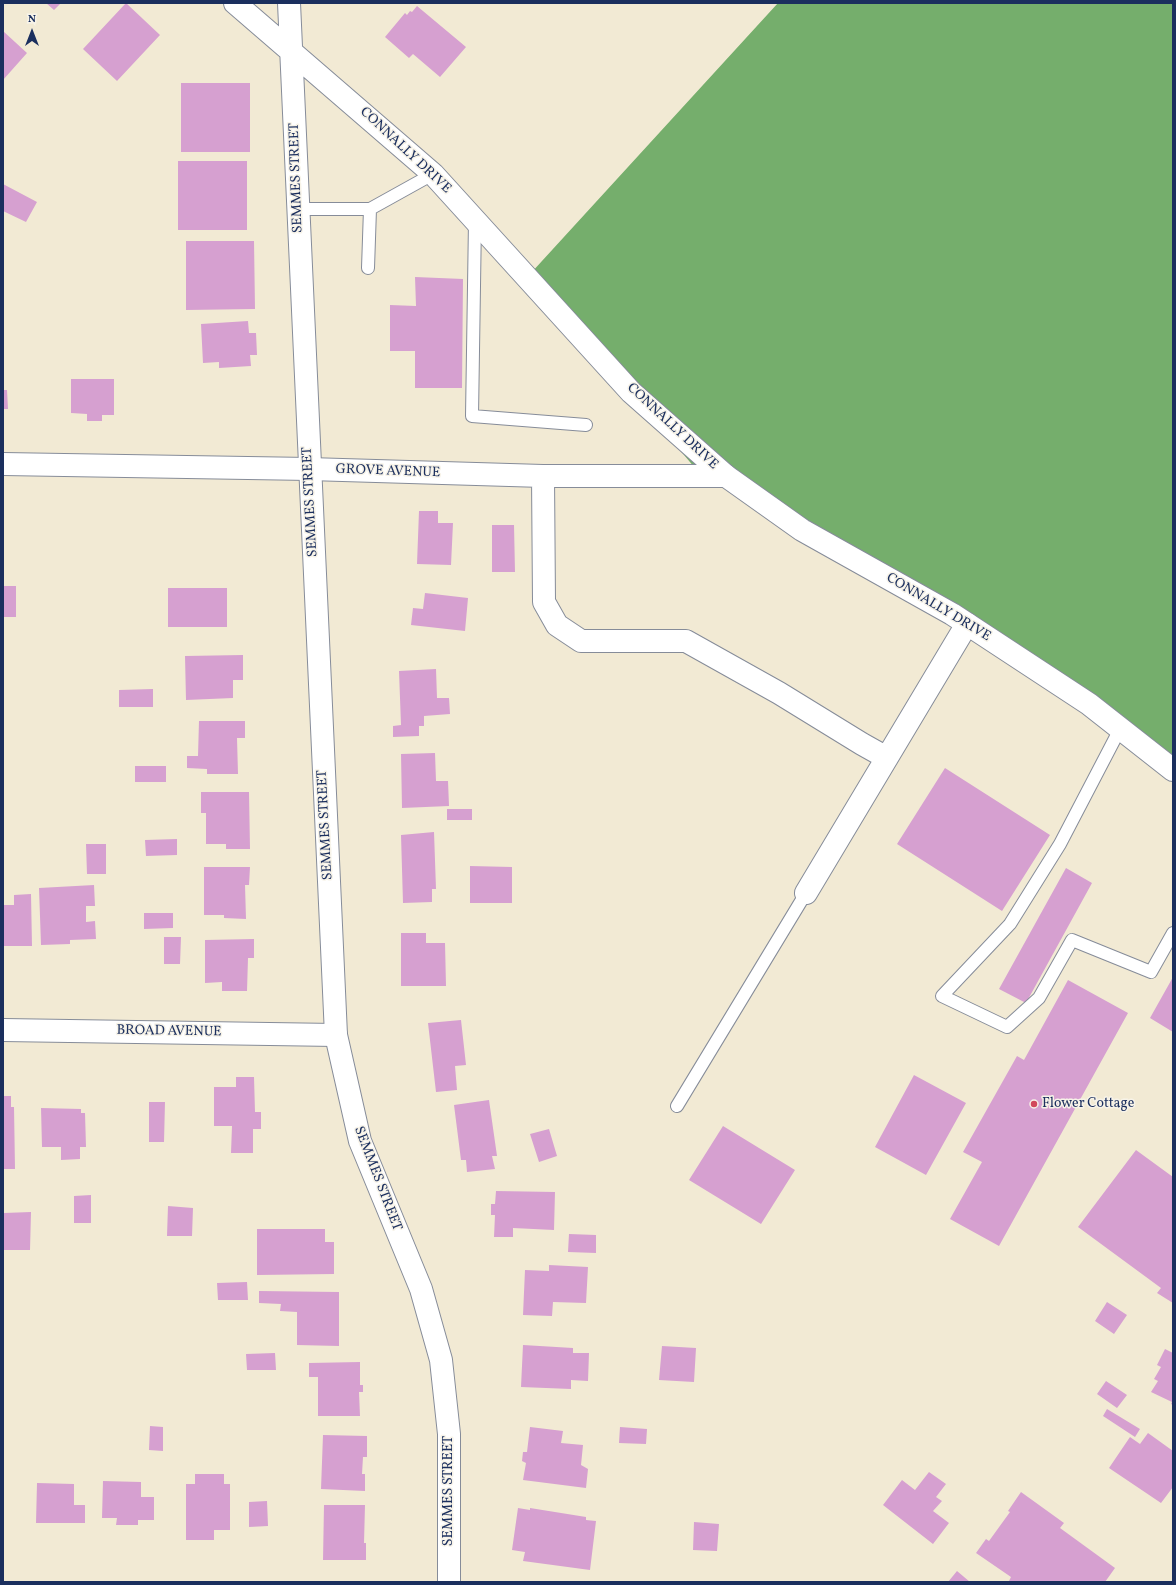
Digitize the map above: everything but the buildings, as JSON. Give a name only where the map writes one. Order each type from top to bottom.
[{"type":"street","name":"CONNALLY DRIVE","points":[[235,3],[433,174],[632,392],[726,476],[802,530],[952,614],[1089,704],[1173,770]]},
{"type":"street","name":"SEMMES STREET","points":[[289,3],[309,470],[336,1035],[360,1141],[421,1289],[441,1360],[449,1434],[449,1582]]},
{"type":"street","name":"GROVE AVENUE","points":[[3,464],[543,476],[726,476]]},
{"type":"street","points":[[543,476],[544,602],[557,625],[580,641],[686,641],[779,693],[887,758]]},
{"type":"street","points":[[806,892],[967,624]]},
{"type":"street","name":"BROAD AVENUE","points":[[3,1030],[336,1035]]},
{"type":"lane","points":[[299,209],[370,209],[433,174]]},
{"type":"lane","points":[[368,268],[370,209]]},
{"type":"lane","points":[[475,221],[472,416],[586,424]]},
{"type":"lane","points":[[1120,729],[1060,844],[1010,924],[942,996],[1007,1027],[1039,998],[1072,940],[1151,972],[1173,933]]},
{"type":"lane","points":[[677,1106],[806,892]]},
{"type":"green space","points":[[778,3],[1173,3],[1173,771],[1123,728],[700,474],[531,273]]},
{"type":"place","name":"Flower Cottage","points":[[1034,1104]]}]
